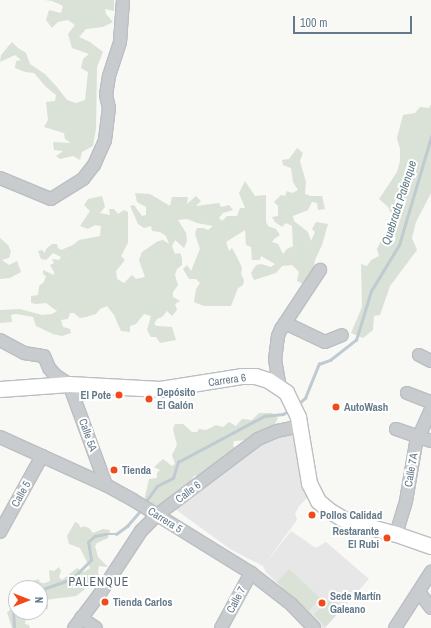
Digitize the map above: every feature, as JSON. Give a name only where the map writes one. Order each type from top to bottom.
[{"type":"main road","name":"Carrera 6","points":[[0,390],[69,384],[160,389],[248,376],[268,380],[284,392]]},
{"type":"main road","points":[[284,392],[299,422],[309,483],[318,501],[330,511],[345,520],[396,534],[431,546]]},
{"type":"street","points":[[0,178],[51,199],[83,179],[94,165],[104,140],[109,108],[106,95],[109,76],[120,42],[121,13],[124,0]]},
{"type":"street","points":[[284,392],[275,352],[278,336],[320,270]]},
{"type":"street","points":[[285,323],[325,342],[342,335]]},
{"type":"street","points":[[0,340],[24,352],[44,356],[54,375],[69,384]]},
{"type":"street","points":[[419,355],[431,361]]},
{"type":"street","name":"Calle 5A","points":[[69,384],[106,485]]},
{"type":"street","points":[[407,393],[431,402]]},
{"type":"street","name":"Calle 7A","points":[[396,534],[406,501],[416,443],[431,409]]},
{"type":"street","name":"Calle 6","points":[[78,623],[99,596],[153,512],[258,439],[299,422]]},
{"type":"street","points":[[396,430],[431,441]]},
{"type":"street","name":"Carrera 5","points":[[0,438],[106,485],[153,512],[251,573],[290,604],[314,628]]},
{"type":"street","name":"Calle 5","points":[[0,532],[42,456]]},
{"type":"street","points":[[395,628],[431,572]]},
{"type":"street","name":"Calle 7","points":[[221,628],[251,573]]},
{"type":"street","points":[[419,592],[431,608]]},
{"type":"street","points":[[78,623],[96,628]]},
{"type":"shaded area","points":[[45,0],[114,0],[114,11],[105,9],[106,14],[113,22],[103,27],[86,29],[79,37],[90,42],[103,52],[97,67],[96,129],[93,146],[82,152],[80,160],[73,156],[60,159],[56,156],[63,151],[54,150],[53,142],[71,143],[65,139],[64,133],[44,127],[48,120],[46,102],[55,101],[56,95],[46,87],[34,73],[25,72],[15,68],[16,61],[21,60],[15,55],[0,62],[1,55],[12,42],[26,53],[30,64],[45,74],[67,100],[76,103],[85,100],[88,72],[81,68],[83,59],[89,54],[72,48],[68,34],[75,25],[68,20],[58,22],[52,28],[46,20],[49,10],[61,13],[63,6],[52,1]]},
{"type":"shaded area","points":[[431,104],[431,193],[416,222],[412,238],[417,250],[390,286],[380,315],[374,316],[373,330],[363,338],[351,333],[362,307],[361,264],[367,266],[371,260],[379,256],[377,249],[386,231],[396,224],[388,207],[379,199],[397,172],[400,161],[400,149],[397,138],[403,115],[415,113],[420,107],[429,108]]},
{"type":"shaded area","points":[[297,148],[303,153],[300,161],[306,182],[305,194],[311,196],[322,196],[325,209],[318,210],[317,203],[312,202],[308,210],[293,216],[294,221],[308,232],[311,241],[315,232],[312,229],[316,222],[328,224],[322,245],[315,260],[312,277],[306,285],[297,281],[299,272],[292,265],[282,266],[276,273],[254,280],[251,273],[256,265],[261,264],[271,267],[275,264],[261,256],[260,260],[252,260],[251,247],[246,245],[245,230],[226,242],[229,251],[232,248],[237,257],[242,268],[241,274],[244,280],[243,285],[238,288],[231,306],[204,306],[194,302],[196,289],[200,283],[196,279],[189,279],[183,269],[187,265],[191,271],[200,249],[195,234],[197,228],[208,230],[213,226],[197,223],[187,219],[178,220],[186,233],[187,241],[184,248],[175,240],[172,246],[175,254],[180,253],[182,258],[182,265],[177,269],[175,275],[178,285],[173,292],[173,297],[180,301],[175,304],[177,310],[172,316],[167,311],[162,317],[157,319],[154,324],[157,326],[172,327],[176,340],[160,343],[156,337],[151,337],[147,330],[151,316],[144,314],[136,324],[130,326],[130,332],[121,331],[114,315],[107,306],[100,309],[96,314],[86,317],[80,318],[74,313],[70,313],[68,319],[61,320],[63,327],[70,329],[71,333],[62,336],[53,334],[36,326],[33,317],[16,314],[11,315],[12,322],[0,323],[0,310],[20,309],[42,315],[52,314],[57,311],[46,303],[31,303],[31,296],[38,295],[39,286],[44,282],[46,276],[43,274],[43,270],[54,275],[50,265],[54,263],[52,259],[59,260],[61,257],[53,253],[46,260],[41,259],[38,251],[42,250],[45,253],[46,249],[52,244],[57,244],[58,248],[61,250],[73,245],[79,240],[100,236],[101,226],[95,225],[88,229],[80,226],[90,211],[84,205],[88,199],[102,196],[105,207],[100,213],[110,215],[109,209],[114,209],[118,214],[124,210],[128,212],[128,243],[121,256],[125,260],[116,271],[117,279],[124,283],[132,275],[136,279],[145,277],[139,260],[142,252],[158,241],[163,240],[169,244],[166,236],[160,232],[152,231],[151,226],[144,228],[138,224],[130,206],[134,205],[142,216],[146,215],[146,207],[137,202],[135,193],[150,194],[170,206],[172,197],[188,197],[187,204],[196,196],[201,201],[196,206],[219,203],[221,207],[229,205],[233,210],[223,213],[219,218],[222,221],[227,216],[237,216],[240,208],[245,208],[239,193],[245,181],[255,196],[266,195],[266,222],[268,226],[276,229],[280,235],[272,242],[278,244],[283,254],[287,249],[293,246],[292,226],[286,223],[282,227],[275,222],[272,217],[278,216],[278,206],[274,202],[281,195],[285,196],[287,191],[292,193],[298,190],[293,182],[291,168],[283,165],[282,160],[289,159]]},
{"type":"shaded area","points":[[0,238],[8,245],[11,251],[9,258],[2,260],[9,265],[17,261],[21,272],[10,278],[0,279]]},
{"type":"shaded area","points":[[259,413],[272,413],[278,418],[275,424],[262,432],[256,432],[253,438],[234,441],[233,445],[235,449],[233,453],[225,454],[221,460],[211,465],[210,469],[206,470],[206,474],[194,476],[189,484],[177,493],[174,498],[158,507],[144,501],[149,479],[157,478],[157,473],[160,470],[154,467],[163,459],[172,466],[175,464],[172,455],[177,445],[173,429],[175,424],[183,424],[192,432],[197,432],[199,429],[206,430],[216,425],[223,427],[229,422],[236,426],[242,419],[252,420]]},
{"type":"shaded area","points":[[296,433],[310,495],[299,506],[295,514],[297,520],[264,565],[291,531],[316,548],[326,542],[369,579],[325,628],[322,628],[266,572],[263,566],[230,549],[175,509],[201,487],[264,442]]},
{"type":"shaded area","points":[[75,522],[78,523],[81,528],[83,526],[89,528],[93,533],[103,529],[110,530],[108,538],[97,543],[95,546],[98,557],[108,567],[99,566],[99,575],[104,576],[105,580],[86,583],[84,590],[76,596],[48,600],[48,582],[50,581],[49,570],[54,571],[59,567],[61,571],[59,577],[62,580],[77,568],[84,572],[90,568],[80,548],[69,544],[67,536]]},
{"type":"shaded area","points":[[289,569],[320,598],[309,611],[277,582]]},
{"type":"shaded area","points":[[330,600],[338,606],[339,612],[325,627],[314,614]]},
{"type":"shaded area","points":[[10,620],[26,620],[25,624],[29,625],[30,628],[12,628]]},
{"type":"waterway","name":"Quebrada Palenque","points":[[297,405],[305,398],[319,364],[330,360],[356,340],[371,291],[399,245],[431,137]]},
{"type":"waterway","name":"Quebrada Palenque","points":[[144,504],[157,486],[173,478],[178,462],[264,416],[283,414],[290,410]]},
{"type":"waterway","name":"Quebrada Palenque","points":[[48,587],[72,579],[91,560],[88,542],[95,536],[116,534],[127,526],[141,510]]},
{"type":"waterway","name":"Quebrada Palenque","points":[[14,620],[14,628]]},
{"type":"place","name":"El Pote","points":[[119,395]]},
{"type":"place","name":"Depósito El Galón","points":[[149,399]]},
{"type":"place","name":"AutoWash","points":[[336,407]]},
{"type":"place","name":"Tienda","points":[[114,470]]},
{"type":"place","name":"Pollos Calidad","points":[[312,515]]},
{"type":"place","name":"Restarante El Rubi","points":[[387,538]]},
{"type":"place","name":"Tienda Carlos","points":[[105,602]]},
{"type":"place","name":"Sede Martín Galeano","points":[[322,603]]},
{"type":"district","name":"PALENQUE","points":[[99,583]]}]
